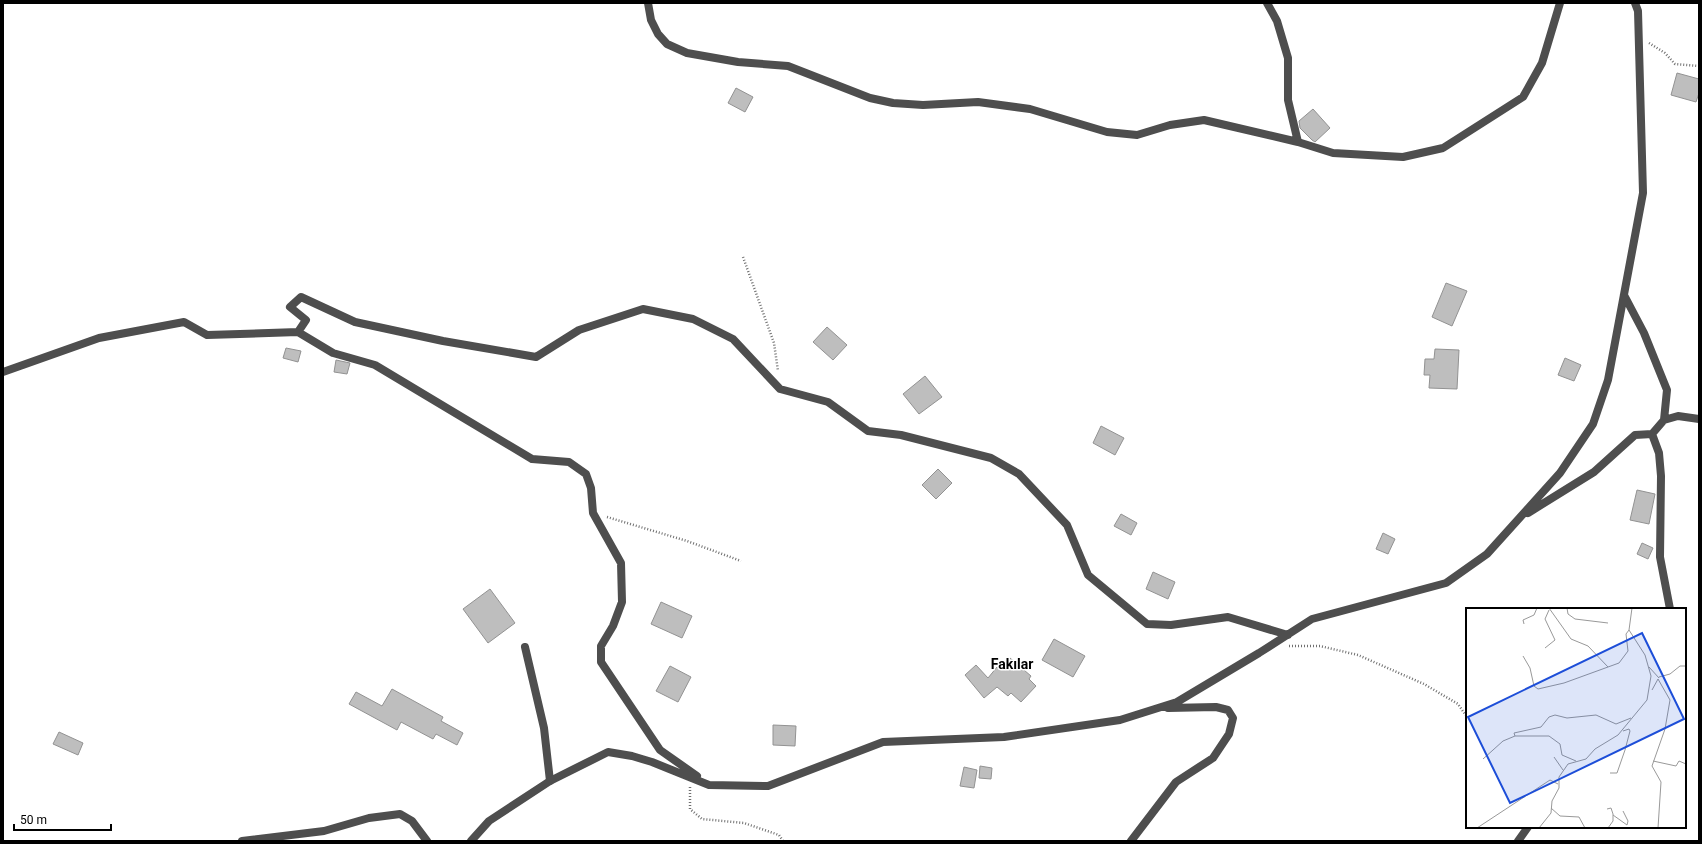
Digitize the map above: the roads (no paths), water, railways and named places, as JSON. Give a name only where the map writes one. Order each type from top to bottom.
[{"type":"street","points":[[648,3],[651,20],[658,34],[668,44],[687,53],[738,62],[788,66],[870,98],[893,103],[923,105],[978,102],[1030,109],[1107,132],[1137,135],[1170,125],[1204,120],[1298,142],[1333,153],[1403,157],[1443,148],[1523,96],[1542,63],[1560,3]]},
{"type":"street","points":[[1267,3],[1277,21],[1288,58],[1288,100],[1298,142]]},
{"type":"street","points":[[471,841],[489,821],[550,781],[608,752],[632,756],[652,762],[709,785],[768,786],[883,742],[1004,737],[1120,720],[1177,702],[1270,646],[1312,618],[1446,583],[1487,554],[1560,473],[1593,424],[1608,380],[1644,193],[1638,11],[1634,3]]},
{"type":"street","points":[[1624,295],[1644,333],[1667,390],[1664,420]]},
{"type":"street","points":[[298,332],[306,320],[290,307],[301,297],[355,322],[443,342],[536,356],[579,330],[643,309],[693,319],[734,339],[780,389],[828,402],[868,431],[901,435],[991,458],[1019,474],[1067,525],[1088,575],[1147,624],[1172,625],[1228,617],[1288,634]]},
{"type":"street","points":[[3,372],[99,338],[184,322],[207,335],[298,332],[333,353],[375,365],[532,459],[568,462],[586,474],[591,488],[593,513],[621,563],[622,602],[613,626],[601,646],[601,662],[660,750],[709,785]]},
{"type":"street","points":[[1520,518],[1594,472],[1635,435],[1652,434],[1664,420],[1678,416],[1699,419]]},
{"type":"street","points":[[1652,434],[1660,453],[1660,557],[1670,608]]},
{"type":"street","points":[[525,648],[544,728],[550,781]]},
{"type":"street","points":[[1131,841],[1176,782],[1213,758],[1229,734],[1233,718],[1228,710],[1216,707],[1159,708]]},
{"type":"street","points":[[242,841],[324,831],[369,818],[400,814],[412,821],[427,841]]},
{"type":"street","points":[[1518,841],[1527,828]]},
{"type":"district","name":"Fakılar","points":[[1012,664]]}]
